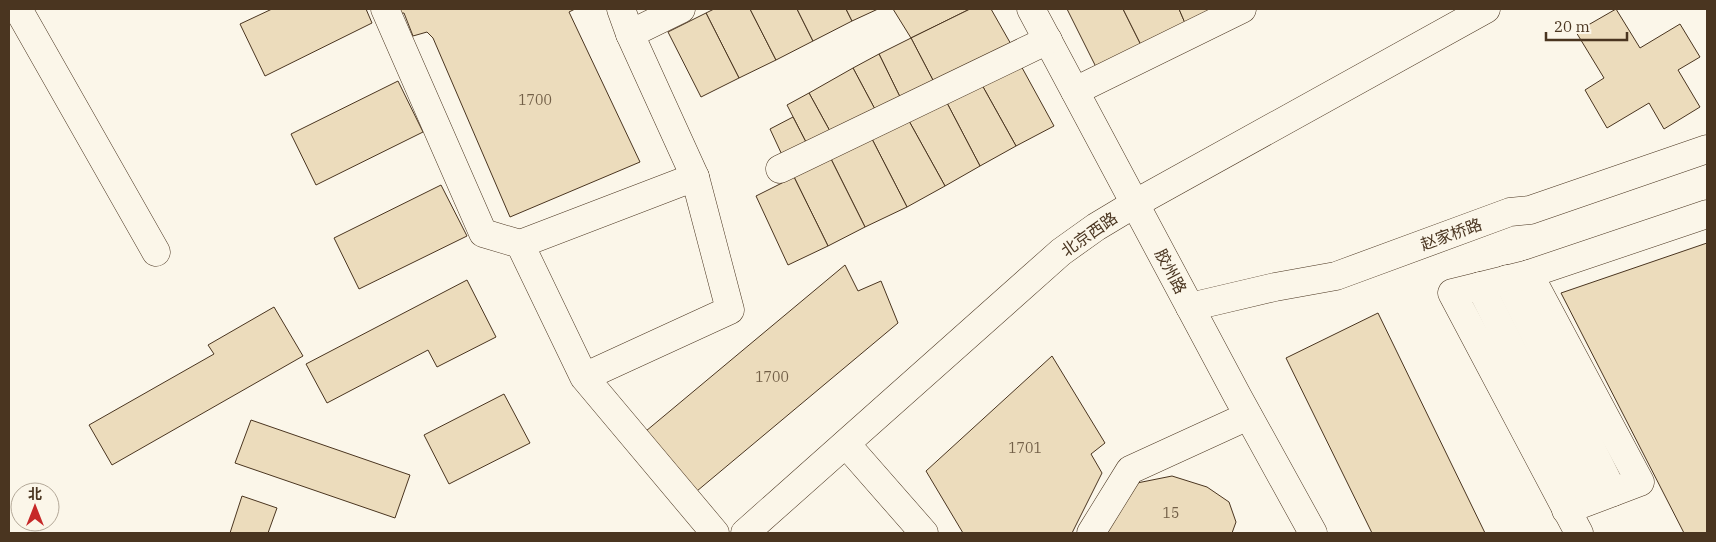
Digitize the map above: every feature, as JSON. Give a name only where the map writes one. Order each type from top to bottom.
[{"type":"street","points":[[18,9],[156,252]]},
{"type":"street","points":[[385,9],[483,233],[520,244],[695,178]]},
{"type":"street","points":[[584,377],[730,310],[695,178],[630,34],[621,9]]},
{"type":"street","points":[[630,34],[681,9]]},
{"type":"street","name":"胶州路","points":[[1032,9],[1248,416],[1313,533]]},
{"type":"street","points":[[1075,91],[1242,9]]},
{"type":"street","name":"北京西路","points":[[745,533],[1062,252],[1096,227],[1486,9]]},
{"type":"street","points":[[780,169],[1048,40]]},
{"type":"street","name":"赵家桥路","points":[[1190,307],[1275,287],[1336,276],[1510,212],[1530,210],[1707,149]]},
{"type":"street","points":[[1579,533],[1589,501],[1480,286],[1518,277],[1707,214]]},
{"type":"street","points":[[520,244],[584,377],[715,533]]},
{"type":"street","points":[[1518,277],[1640,482],[1589,501]]},
{"type":"street","points":[[1091,533],[1130,470],[1248,416]]},
{"type":"street","points":[[846,444],[924,533]]},
{"type":"building","points":[[272,9],[366,9],[372,23],[265,76],[240,24]]},
{"type":"building","points":[[393,9],[575,9],[569,12],[640,162],[510,217],[433,38],[427,32],[413,36],[404,13],[395,14]]},
{"type":"building","points":[[714,9],[750,9],[776,60],[739,78],[706,13]]},
{"type":"building","points":[[750,9],[797,9],[813,41],[776,60]]},
{"type":"building","points":[[797,9],[846,9],[852,21],[813,41]]},
{"type":"building","points":[[846,9],[878,9],[852,21]]},
{"type":"building","points":[[893,9],[970,9],[911,38]]},
{"type":"building","points":[[970,9],[991,9],[1012,46],[935,84],[911,38]]},
{"type":"building","points":[[1067,9],[1123,9],[1141,45],[1096,67]]},
{"type":"building","points":[[1123,9],[1179,9],[1185,23],[1141,45]]},
{"type":"building","points":[[1179,9],[1213,9],[1185,23]]},
{"type":"building","points":[[1616,9],[1640,48],[1680,24],[1700,57],[1678,70],[1700,107],[1664,129],[1649,103],[1607,128],[1585,90],[1604,78],[1576,32]]},
{"type":"building","points":[[706,13],[739,78],[701,97],[668,32]]},
{"type":"building","points":[[911,38],[935,84],[902,101],[879,54]]},
{"type":"building","points":[[879,54],[902,101],[877,113],[853,68]]},
{"type":"building","points":[[1020,64],[1054,126],[1016,146],[982,85]]},
{"type":"building","points":[[853,68],[877,113],[831,133],[809,93]]},
{"type":"building","points":[[398,81],[423,132],[316,185],[291,134]]},
{"type":"building","points":[[982,85],[1016,146],[980,166],[947,103]]},
{"type":"building","points":[[809,93],[831,133],[808,146],[787,105]]},
{"type":"building","points":[[947,103],[980,166],[945,186],[909,121]]},
{"type":"building","points":[[793,117],[808,146],[783,157],[770,129]]},
{"type":"building","points":[[909,121],[945,186],[907,207],[872,139]]},
{"type":"building","points":[[872,139],[907,207],[865,227],[831,159]]},
{"type":"building","points":[[831,159],[865,227],[828,246],[794,177]]},
{"type":"building","points":[[794,177],[828,246],[788,265],[756,196]]},
{"type":"building","points":[[441,185],[467,236],[359,289],[334,238]]},
{"type":"building","points":[[1707,243],[1707,533],[1684,533],[1561,293]]},
{"type":"building","points":[[845,265],[858,291],[881,281],[898,323],[697,491],[646,431]]},
{"type":"building","points":[[467,280],[496,337],[437,367],[428,350],[327,403],[306,364]]},
{"type":"building","points":[[274,307],[303,356],[112,465],[89,425],[214,354],[208,345]]},
{"type":"building","points":[[1378,313],[1485,533],[1372,533],[1286,358]]},
{"type":"building","points":[[1052,356],[1105,443],[1091,454],[1102,473],[1072,533],[963,533],[926,471]]},
{"type":"building","points":[[504,394],[530,443],[449,484],[424,435]]},
{"type":"building","points":[[251,420],[410,475],[395,518],[235,463]]},
{"type":"building","points":[[1172,476],[1207,487],[1229,502],[1236,522],[1232,533],[1103,533],[1137,483]]},
{"type":"building","points":[[242,496],[277,508],[268,533],[230,533]]}]
